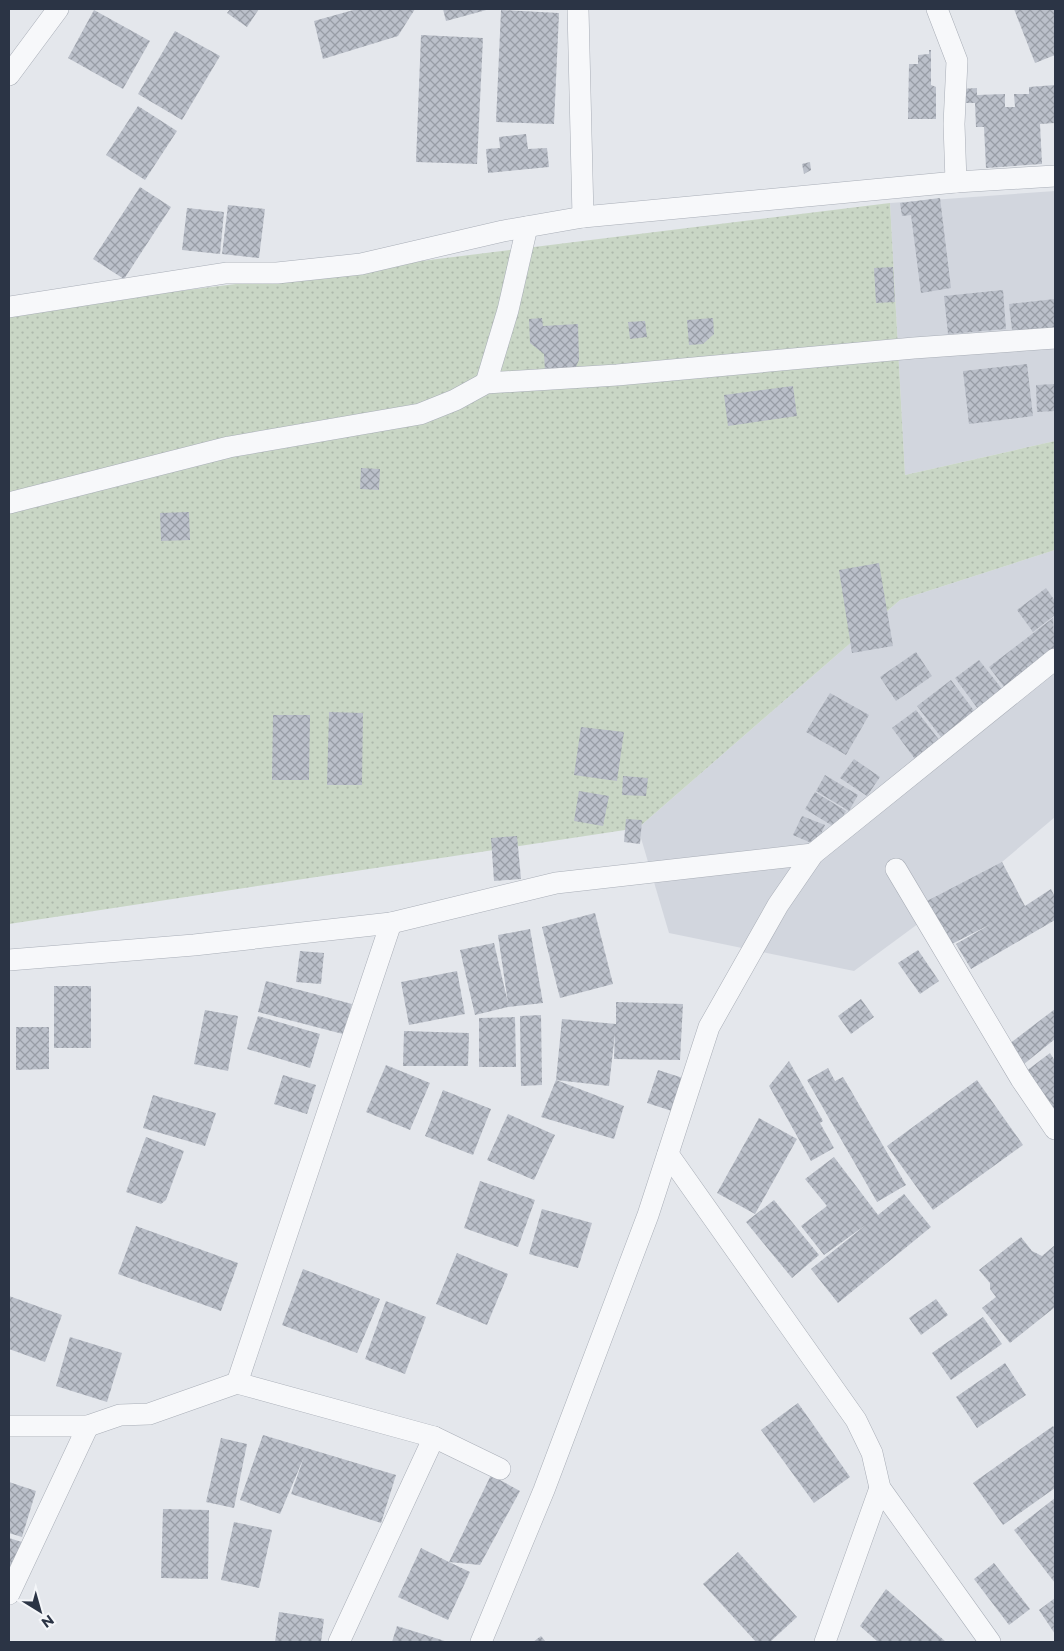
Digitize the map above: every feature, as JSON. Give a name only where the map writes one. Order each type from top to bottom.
[{"type":"street","points":[[9,75],[58,9]]},
{"type":"street","points":[[578,9],[583,217]]},
{"type":"street","points":[[937,9],[956,61],[954,124],[956,182]]},
{"type":"street","points":[[9,307],[226,273],[277,273],[361,264],[527,227],[583,217],[956,182],[1055,176]]},
{"type":"street","points":[[486,383],[508,310],[527,227]]},
{"type":"street","points":[[9,503],[229,447],[420,414],[456,400],[486,383],[617,375],[914,348],[1055,338]]},
{"type":"street","points":[[481,1642],[544,1490],[648,1215],[709,1027],[778,905],[813,854],[1055,659]]},
{"type":"street","points":[[9,960],[194,945],[391,923],[556,883],[813,854]]},
{"type":"street","points":[[896,869],[1021,1079],[1055,1129]]},
{"type":"street","points":[[236,1383],[391,923]]},
{"type":"street","points":[[668,1154],[856,1420],[872,1453],[880,1488],[990,1642]]},
{"type":"street","points":[[9,1426],[88,1426],[120,1415],[149,1414],[236,1383],[434,1437],[500,1469]]},
{"type":"street","points":[[9,1594],[88,1426]]},
{"type":"street","points":[[340,1642],[434,1437]]},
{"type":"street","points":[[825,1642],[880,1488]]},
{"type":"shaded area","points":[[1055,191],[1055,441],[905,475],[890,203]]},
{"type":"shaded area","points":[[1055,550],[1055,817],[1002,862],[854,971],[669,933],[638,828],[900,600]]},
{"type":"green space","points":[[890,203],[905,475],[1055,441],[1055,550],[900,600],[638,828],[9,924],[9,312]]},
{"type":"building","points":[[230,9],[259,9],[247,27],[227,13]]},
{"type":"building","points":[[357,9],[415,9],[398,36],[323,59],[314,21]]},
{"type":"building","points":[[443,9],[490,9],[446,21]]},
{"type":"building","points":[[1014,9],[1055,9],[1055,55],[1035,63]]},
{"type":"building","points":[[94,10],[150,41],[123,89],[68,58]]},
{"type":"building","points":[[501,10],[559,13],[554,124],[496,122]]},
{"type":"building","points":[[175,31],[220,56],[182,120],[138,94]]},
{"type":"building","points":[[421,35],[483,38],[477,164],[416,162]]},
{"type":"building","points":[[929,50],[931,50],[931,85],[936,87],[936,119],[908,119],[909,64],[918,64],[918,55],[929,54]]},
{"type":"building","points":[[1055,85],[1055,123],[1040,124],[1042,164],[986,168],[984,127],[976,127],[975,103],[962,103],[961,89],[977,88],[977,95],[1005,94],[1005,107],[1015,107],[1014,94],[1029,94],[1029,87]]},
{"type":"building","points":[[138,106],[177,131],[145,180],[106,155]]},
{"type":"building","points":[[526,134],[528,149],[547,148],[549,167],[488,173],[486,149],[500,148],[499,137]]},
{"type":"building","points":[[810,162],[811,170],[804,174],[802,164]]},
{"type":"building","points":[[140,187],[171,207],[124,279],[93,259]]},
{"type":"building","points":[[940,198],[951,288],[921,293],[911,215],[902,216],[900,203]]},
{"type":"building","points":[[228,205],[265,209],[259,258],[222,254]]},
{"type":"building","points":[[187,208],[224,212],[220,254],[182,250]]},
{"type":"building","points":[[893,267],[895,302],[876,303],[874,268]]},
{"type":"building","points":[[1003,290],[1006,329],[948,334],[944,296]]},
{"type":"building","points":[[1055,299],[1055,334],[1013,339],[1009,304]]},
{"type":"building","points":[[542,318],[543,326],[578,324],[579,360],[575,369],[545,371],[544,354],[530,343],[529,319]]},
{"type":"building","points":[[713,318],[714,334],[703,344],[689,345],[687,320]]},
{"type":"building","points":[[645,321],[647,337],[630,339],[628,322]]},
{"type":"building","points":[[1027,364],[1033,416],[969,424],[963,371]]},
{"type":"building","points":[[1055,384],[1055,411],[1037,412],[1036,385]]},
{"type":"building","points":[[793,386],[797,416],[728,426],[724,395]]},
{"type":"building","points":[[361,468],[380,469],[379,490],[360,489]]},
{"type":"building","points":[[189,512],[190,540],[161,541],[160,513]]},
{"type":"building","points":[[879,563],[893,646],[852,653],[839,570]]},
{"type":"building","points":[[1046,588],[1055,601],[1055,615],[1033,632],[1017,610]]},
{"type":"building","points":[[1053,618],[1055,656],[1008,692],[989,667]]},
{"type":"building","points":[[916,652],[932,676],[896,701],[880,677]]},
{"type":"building","points":[[979,660],[1006,694],[981,713],[955,678]]},
{"type":"building","points":[[951,680],[975,712],[941,737],[917,706]]},
{"type":"building","points":[[830,693],[869,715],[846,755],[806,732]]},
{"type":"building","points":[[916,710],[940,741],[915,759],[892,728]]},
{"type":"building","points":[[329,712],[363,713],[362,785],[327,785]]},
{"type":"building","points":[[273,715],[310,715],[309,780],[272,780]]},
{"type":"building","points":[[581,727],[624,732],[617,781],[574,775]]},
{"type":"building","points":[[854,759],[880,777],[867,796],[840,778]]},
{"type":"building","points":[[825,775],[858,795],[849,811],[816,791]]},
{"type":"building","points":[[623,776],[648,778],[646,796],[622,795]]},
{"type":"building","points":[[579,791],[609,796],[603,826],[574,821]]},
{"type":"building","points":[[815,792],[846,811],[836,828],[805,809]]},
{"type":"building","points":[[802,816],[825,825],[816,845],[793,835]]},
{"type":"building","points":[[626,819],[642,820],[640,844],[624,842]]},
{"type":"building","points":[[517,836],[521,879],[494,881],[491,838]]},
{"type":"building","points":[[1002,862],[1025,906],[1051,889],[1055,897],[1055,920],[971,969],[956,944],[991,924],[950,945],[927,901]]},
{"type":"building","points":[[595,913],[613,984],[560,998],[542,927]]},
{"type":"building","points":[[530,929],[543,1003],[508,1007],[475,1015],[460,950],[494,943],[508,1003],[498,935]]},
{"type":"building","points":[[918,950],[939,981],[920,994],[898,963]]},
{"type":"building","points":[[300,951],[324,953],[321,984],[296,982]]},
{"type":"building","points":[[457,971],[465,1014],[409,1025],[401,982]]},
{"type":"building","points":[[266,981],[352,1004],[343,1034],[258,1012]]},
{"type":"building","points":[[54,986],[91,986],[91,1048],[54,1048]]},
{"type":"building","points":[[861,999],[874,1017],[851,1034],[838,1016]]},
{"type":"building","points":[[616,1002],[683,1004],[680,1060],[614,1059],[615,1033],[609,1086],[556,1080],[562,1019],[616,1024]]},
{"type":"building","points":[[1055,1009],[1055,1039],[1024,1064],[1009,1044]]},
{"type":"building","points":[[205,1010],[238,1016],[228,1071],[194,1064]]},
{"type":"building","points":[[541,1015],[542,1085],[521,1086],[520,1016]]},
{"type":"building","points":[[258,1016],[320,1034],[310,1068],[247,1049]]},
{"type":"building","points":[[515,1017],[516,1067],[479,1067],[479,1018]]},
{"type":"building","points":[[16,1027],[49,1027],[49,1069],[16,1070]]},
{"type":"building","points":[[404,1031],[469,1033],[468,1066],[403,1066]]},
{"type":"building","points":[[1050,1053],[1055,1061],[1055,1111],[1025,1072]]},
{"type":"building","points":[[789,1061],[823,1121],[820,1123],[834,1148],[811,1161],[769,1086]]},
{"type":"building","points":[[386,1065],[430,1083],[410,1130],[366,1112]]},
{"type":"building","points":[[828,1068],[835,1081],[843,1077],[906,1185],[877,1202],[807,1080]]},
{"type":"building","points":[[658,1070],[683,1078],[672,1111],[647,1103]]},
{"type":"building","points":[[283,1075],[316,1085],[307,1114],[274,1104]]},
{"type":"building","points":[[556,1080],[624,1106],[614,1139],[541,1117]]},
{"type":"building","points":[[977,1080],[1023,1145],[933,1210],[887,1146]]},
{"type":"building","points":[[443,1090],[491,1109],[473,1155],[425,1136]]},
{"type":"building","points":[[153,1095],[216,1113],[205,1146],[143,1128]]},
{"type":"building","points":[[508,1114],[555,1135],[534,1180],[487,1160]]},
{"type":"building","points":[[759,1118],[797,1139],[755,1214],[717,1193]]},
{"type":"building","points":[[146,1137],[184,1151],[166,1200],[161,1204],[126,1192]]},
{"type":"building","points":[[834,1157],[878,1215],[904,1194],[931,1227],[838,1303],[811,1269],[867,1224],[824,1255],[801,1226],[827,1206],[805,1179]]},
{"type":"building","points":[[480,1181],[535,1200],[518,1247],[464,1228]]},
{"type":"building","points":[[774,1200],[819,1255],[792,1278],[746,1222]]},
{"type":"building","points":[[542,1209],[592,1223],[578,1268],[529,1254]]},
{"type":"building","points":[[136,1226],[238,1263],[221,1311],[118,1274]]},
{"type":"building","points":[[1021,1237],[1032,1251],[1042,1256],[1055,1245],[1055,1307],[1010,1343],[982,1308],[996,1297],[990,1289],[990,1283],[979,1270]]},
{"type":"building","points":[[457,1253],[508,1274],[487,1325],[436,1304]]},
{"type":"building","points":[[303,1269],[380,1299],[357,1353],[282,1325]]},
{"type":"building","points":[[9,1296],[62,1315],[45,1362],[9,1349]]},
{"type":"building","points":[[936,1299],[948,1315],[921,1335],[909,1318]]},
{"type":"building","points":[[386,1301],[426,1317],[405,1374],[365,1359]]},
{"type":"building","points":[[983,1317],[1002,1344],[951,1380],[932,1353]]},
{"type":"building","points":[[70,1337],[122,1353],[107,1402],[56,1386]]},
{"type":"building","points":[[1005,1363],[1026,1395],[977,1428],[956,1397]]},
{"type":"building","points":[[798,1403],[850,1477],[814,1503],[761,1430]]},
{"type":"building","points":[[1053,1426],[1055,1429],[1055,1488],[1003,1525],[973,1483]]},
{"type":"building","points":[[263,1435],[396,1475],[381,1523],[291,1494],[304,1457],[280,1514],[240,1500]]},
{"type":"building","points":[[221,1438],[247,1444],[234,1508],[206,1502]]},
{"type":"building","points":[[491,1475],[520,1491],[480,1565],[449,1562]]},
{"type":"building","points":[[9,1482],[36,1491],[22,1537],[9,1533]]},
{"type":"building","points":[[1055,1498],[1055,1583],[1014,1530]]},
{"type":"building","points":[[163,1509],[209,1510],[208,1579],[161,1578]]},
{"type":"building","points":[[234,1522],[272,1530],[259,1588],[221,1580]]},
{"type":"building","points":[[9,1538],[28,1544],[21,1568],[9,1565]]},
{"type":"building","points":[[421,1548],[470,1572],[448,1620],[398,1597]]},
{"type":"building","points":[[738,1552],[797,1617],[770,1642],[756,1642],[703,1584]]},
{"type":"building","points":[[994,1563],[1030,1609],[1009,1625],[974,1579]]},
{"type":"building","points":[[886,1589],[946,1642],[878,1642],[860,1626]]},
{"type":"building","points":[[1055,1598],[1055,1634],[1039,1610]]},
{"type":"building","points":[[279,1612],[324,1619],[321,1642],[275,1642]]},
{"type":"building","points":[[397,1626],[448,1642],[392,1642]]},
{"type":"building","points":[[541,1636],[546,1642],[533,1642]]}]
